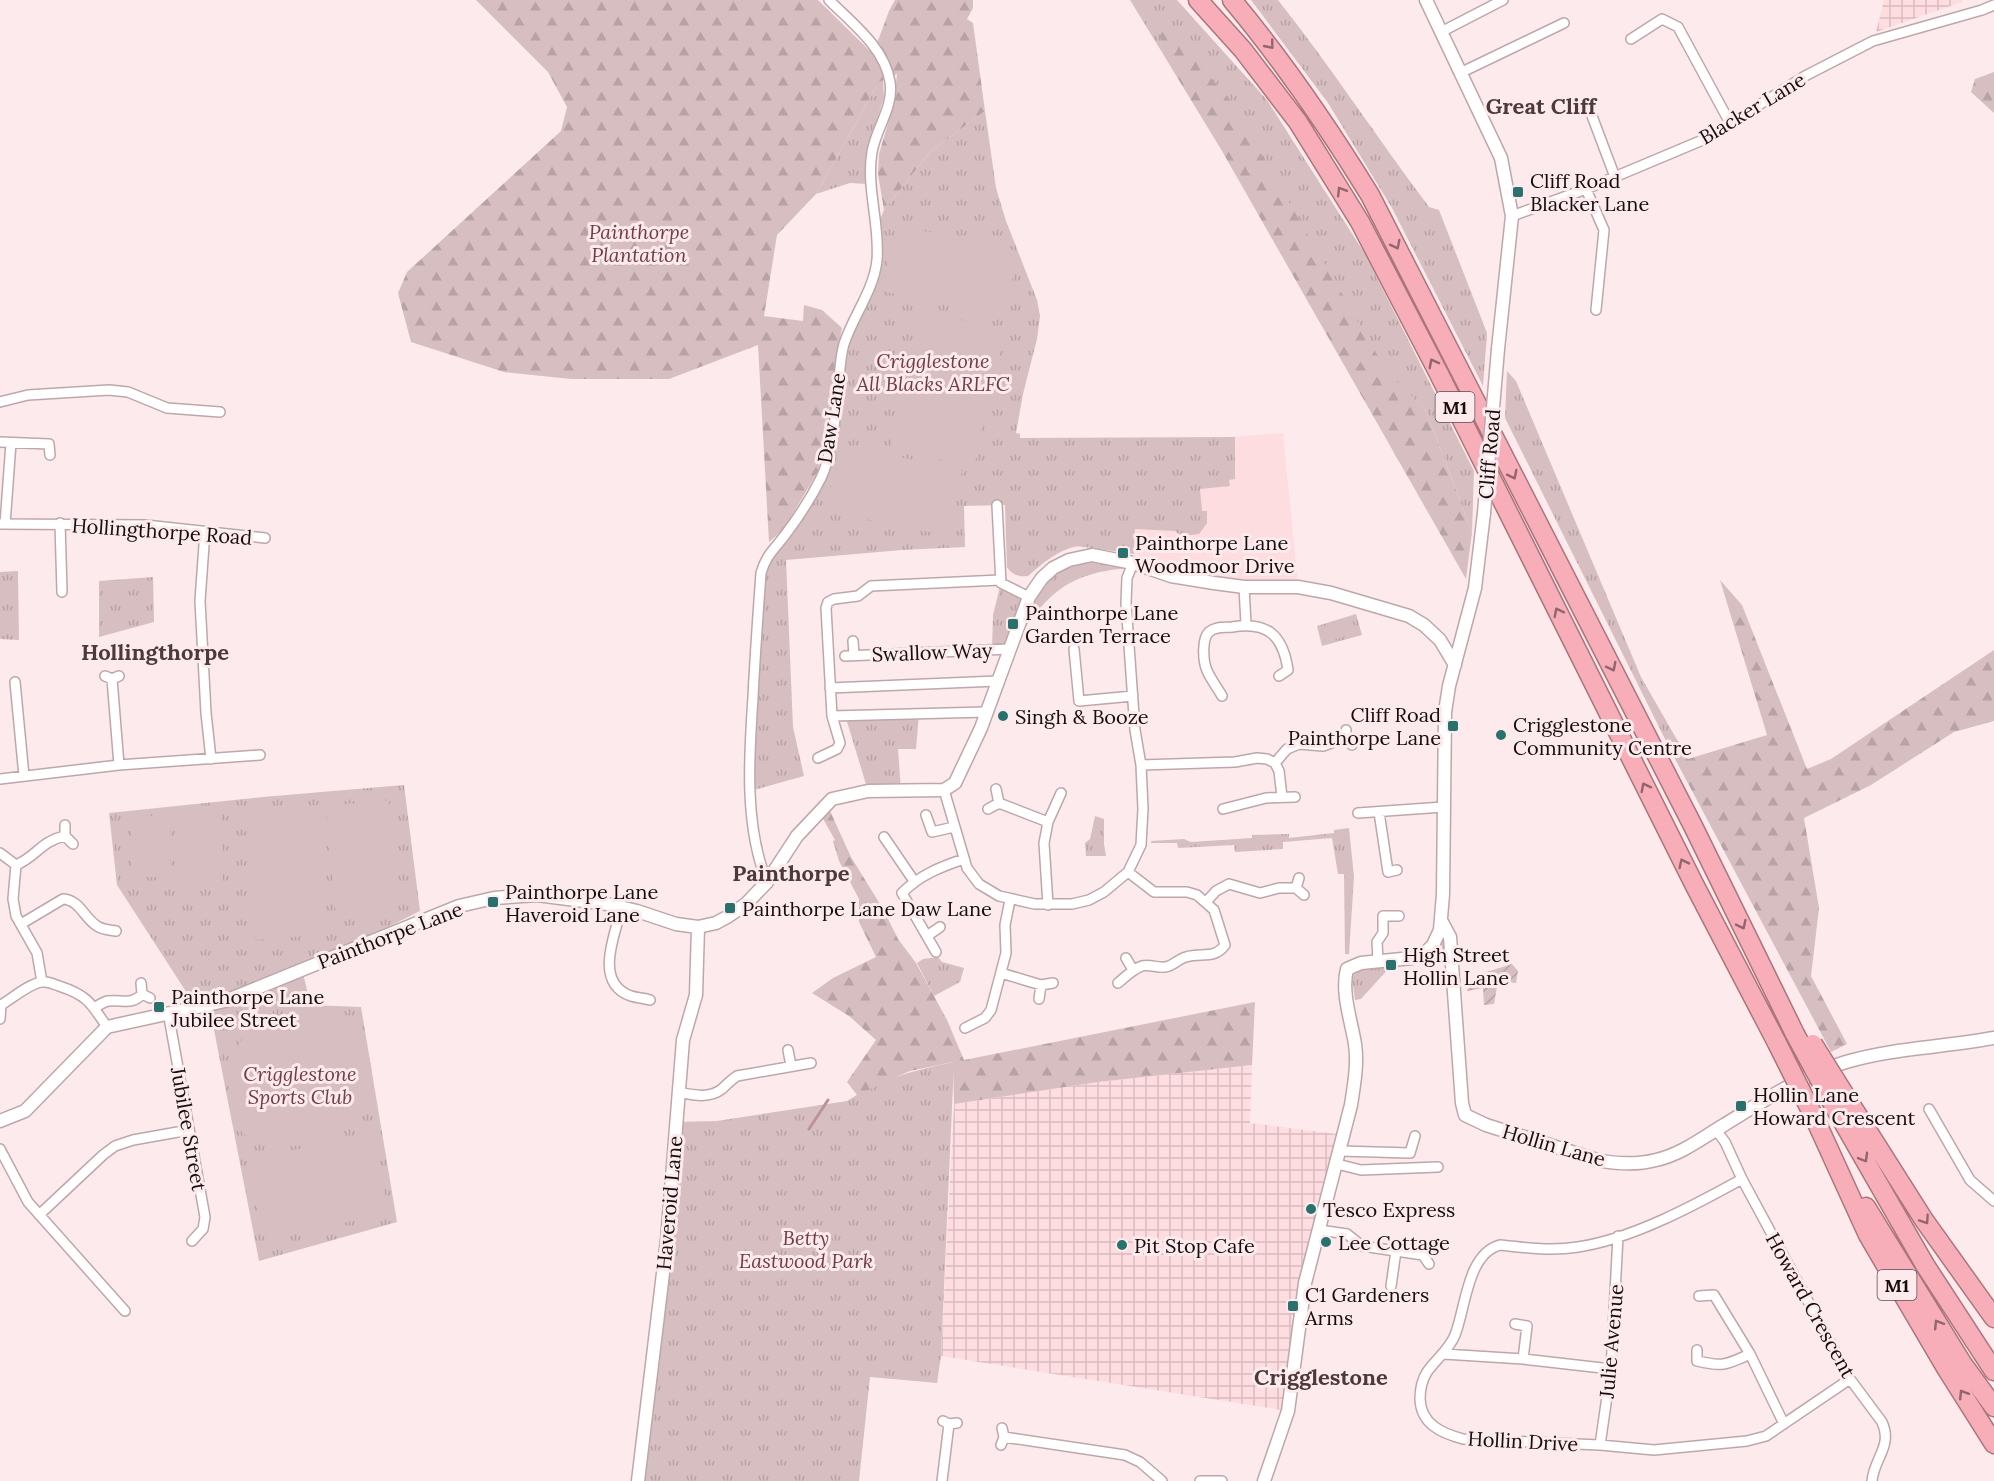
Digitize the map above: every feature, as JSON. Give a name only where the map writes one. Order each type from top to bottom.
[{"type":"highway","name":"M1","points":[[1198,0],[1243,50],[1299,122],[1360,222],[1443,382],[1695,886],[1777,1043],[1868,1235],[1994,1444]]},
{"type":"highway","name":"M1","points":[[1233,0],[1274,50],[1338,142],[1370,195],[1693,826],[1780,1003],[1841,1104],[1924,1265],[1994,1371]]},
{"type":"highway","name":"M1","points":[[1841,1104],[1994,1318]]},
{"type":"highway","name":"M1","points":[[1815,1119],[1893,1254],[1962,1362],[1994,1407]]},
{"type":"street","name":"Daw Lane","points":[[767,882],[759,862],[750,790],[751,731],[761,573],[769,553],[802,512],[822,477],[834,418],[841,354],[872,282],[877,262],[871,177],[872,153],[890,94],[890,83],[884,61],[872,43],[829,0]]},
{"type":"street","name":"Cliff Road","points":[[1426,0],[1501,158],[1512,216],[1475,588],[1445,712],[1442,922]]},
{"type":"street","points":[[1441,32],[1503,0]]},
{"type":"street","name":"Blacker Lane","points":[[1512,216],[1586,189],[1705,139],[1805,76],[1873,41],[1994,5]]},
{"type":"street","points":[[1631,39],[1662,19],[1678,27],[1730,123]]},
{"type":"street","points":[[1460,73],[1564,23]]},
{"type":"street","points":[[1589,108],[1614,177]]},
{"type":"street","points":[[1586,189],[1604,230],[1596,310]]},
{"type":"street","points":[[0,402],[28,395],[109,390],[128,392],[167,408],[220,412]]},
{"type":"street","points":[[0,442],[49,444],[50,455]]},
{"type":"street","name":"Hollingthorpe Road","points":[[11,442],[2,524],[146,525],[265,538]]},
{"type":"street","points":[[997,505],[1001,583],[1029,597]]},
{"type":"street","name":"Hollingthorpe Road","points":[[60,523],[62,593]]},
{"type":"street","points":[[205,531],[200,601],[211,759]]},
{"type":"street","points":[[1133,563],[1127,578],[1126,603],[1135,730],[1141,765],[1143,809],[1141,845],[1128,872],[1104,892],[1089,900],[1048,905],[1010,900],[999,896],[979,884],[972,876],[964,859],[944,790],[955,783],[974,745],[1029,597],[1042,578],[1053,568],[1069,560],[1092,555],[1133,563],[1171,576],[1244,587],[1298,587],[1331,593],[1401,614],[1424,625],[1440,640],[1455,665]]},
{"type":"street","points":[[818,758],[837,749],[840,743],[832,716],[826,608],[828,602],[834,598],[858,596],[871,586],[1000,580]]},
{"type":"street","points":[[1244,587],[1246,624]]},
{"type":"street","points":[[1222,696],[1206,669],[1205,638],[1210,631],[1217,628],[1246,624],[1265,629],[1280,642],[1284,650],[1288,670],[1279,676]]},
{"type":"street","name":"Swallow Way","points":[[853,641],[849,655],[1010,649]]},
{"type":"street","points":[[1074,649],[1079,701],[1133,696]]},
{"type":"street","points":[[112,677],[119,765]]},
{"type":"street","points":[[830,688],[998,681]]},
{"type":"street","points":[[1205,687],[1214,681]]},
{"type":"street","points":[[15,682],[24,776]]},
{"type":"street","points":[[832,716],[986,712]]},
{"type":"street","points":[[1275,763],[1287,749],[1299,744],[1323,746],[1345,734],[1353,745]]},
{"type":"street","points":[[0,779],[119,765],[260,755]]},
{"type":"street","points":[[1141,765],[1235,762],[1257,758],[1275,763],[1280,771],[1282,797]]},
{"type":"street","points":[[996,789],[999,803]]},
{"type":"street","name":"Painthorpe Lane","points":[[107,1027],[225,1001],[418,921],[459,906],[494,898],[547,896],[576,899],[622,908],[676,924],[698,927],[716,923],[746,904],[767,882],[797,836],[832,799],[868,791],[944,790]]},
{"type":"street","points":[[1048,905],[1044,843],[1048,822],[1061,793]]},
{"type":"street","points":[[1223,809],[1266,798],[1295,797]]},
{"type":"street","points":[[988,809],[999,803],[1048,822]]},
{"type":"street","points":[[1358,813],[1443,807]]},
{"type":"street","points":[[1379,812],[1388,872],[1397,870]]},
{"type":"street","points":[[926,815],[932,832],[954,827]]},
{"type":"street","points":[[65,825],[65,836],[73,844]]},
{"type":"street","points":[[16,865],[27,859],[49,840],[65,836]]},
{"type":"street","points":[[884,837],[894,844],[914,881]]},
{"type":"street","points":[[0,853],[16,865]]},
{"type":"street","points":[[936,952],[902,893],[914,881],[935,869],[964,859]]},
{"type":"street","points":[[16,865],[13,899],[16,916],[37,953],[42,982]]},
{"type":"street","points":[[1119,982],[1133,970],[1150,965],[1164,968],[1188,956],[1209,956],[1221,951],[1225,945],[1214,910],[1197,895],[1187,892],[1154,892],[1128,872]]},
{"type":"street","points":[[1296,888],[1299,878]]},
{"type":"street","points":[[1206,902],[1216,891],[1229,884],[1260,893],[1279,888],[1296,888],[1304,895]]},
{"type":"street","points":[[21,924],[63,899],[75,902],[89,919],[101,928],[116,931]]},
{"type":"street","points":[[965,1028],[984,1024],[991,1010],[1006,953],[1005,925],[1010,900]]},
{"type":"street","points":[[622,908],[608,969],[616,986],[630,995],[650,1000]]},
{"type":"street","points":[[1375,909],[1383,916],[1399,916]]},
{"type":"street","points":[[1378,961],[1377,942],[1383,933],[1383,916]]},
{"type":"street","points":[[1264,1481],[1288,1411],[1305,1282],[1337,1164],[1356,1077],[1355,1047],[1345,977],[1347,969],[1353,965],[1412,958],[1426,951],[1437,938],[1442,922]]},
{"type":"street","name":"Hollin Lane","points":[[1442,922],[1450,937],[1461,1103],[1466,1115],[1471,1119],[1534,1141],[1597,1160],[1614,1163],[1642,1163],[1657,1160],[1695,1144],[1794,1083],[1845,1063],[1900,1051],[1994,1038]]},
{"type":"street","name":"Haveroid Lane","points":[[638,1481],[667,1240],[683,1040],[696,995],[698,927]]},
{"type":"street","points":[[927,936],[940,927]]},
{"type":"street","points":[[97,939],[101,928]]},
{"type":"street","points":[[1126,958],[1133,970]]},
{"type":"street","points":[[1001,973],[1041,985],[1053,984]]},
{"type":"street","points":[[0,1019],[0,1005],[42,982],[76,991],[94,1008],[107,1027],[25,1111],[0,1121]]},
{"type":"street","points":[[1039,999],[1041,985]]},
{"type":"street","points":[[94,1008],[107,1001],[132,1001],[145,992]]},
{"type":"street","name":"Jubilee Street","points":[[168,1012],[205,1217],[203,1229],[192,1241]]},
{"type":"street","points":[[788,1050],[791,1066]]},
{"type":"street","points":[[678,1092],[708,1095],[723,1088],[738,1076],[811,1063]]},
{"type":"street","points":[[1929,1109],[1970,1180],[1994,1202]]},
{"type":"street","points":[[39,1215],[115,1146],[133,1140],[189,1130]]},
{"type":"street","name":"Howard Crescent","points":[[1716,1130],[1725,1142],[1742,1179],[1850,1379],[1886,1430],[1886,1443],[1874,1470],[1872,1481]]},
{"type":"street","points":[[1340,1151],[1410,1153],[1415,1136]]},
{"type":"street","points":[[0,1149],[28,1202],[125,1311]]},
{"type":"street","points":[[1337,1164],[1361,1170],[1438,1167]]},
{"type":"street","name":"Hollin Drive","points":[[1742,1179],[1676,1214],[1618,1236],[1571,1247],[1545,1249],[1500,1245],[1492,1247],[1477,1263],[1454,1336],[1444,1354],[1427,1373],[1420,1390],[1423,1414],[1430,1424],[1445,1434],[1463,1439],[1600,1445],[1654,1450],[1747,1441],[1766,1436],[1850,1379]]},
{"type":"street","points":[[1318,1230],[1347,1234],[1362,1246],[1423,1254],[1432,1249]]},
{"type":"street","name":"Julie Avenue","points":[[1600,1445],[1611,1369],[1618,1236]]},
{"type":"street","points":[[1391,1286],[1388,1275],[1396,1251]]},
{"type":"street","points":[[1423,1254],[1429,1263]]},
{"type":"street","points":[[1699,1296],[1714,1295],[1750,1354],[1784,1424]]},
{"type":"street","points":[[1515,1324],[1527,1326],[1523,1359]]},
{"type":"street","points":[[1697,1350],[1697,1361],[1717,1366],[1750,1354]]},
{"type":"street","points":[[1444,1354],[1523,1359],[1611,1369]]},
{"type":"street","points":[[942,1481],[950,1423]]},
{"type":"street","points":[[1002,1436],[1125,1455],[1140,1462],[1162,1481]]},
{"type":"street","points":[[1200,1481],[1222,1481]]},
{"type":"shaded area","points":[[1884,0],[1961,0],[1962,2],[1876,32]]},
{"type":"shaded area","points":[[1283,433],[1298,584],[1229,581],[1178,572],[1134,554],[1090,546],[1069,548],[1045,561],[1028,576],[1018,576],[1010,572],[1007,567],[1005,525],[1218,438]]},
{"type":"shaded area","points":[[1252,1065],[1250,1123],[1345,1135],[1319,1230],[1288,1411],[941,1356],[954,1104],[1098,1082]]},
{"type":"green space","name":"Painthorpe Plantation","points":[[476,0],[818,0],[873,54],[895,0],[973,0],[973,8],[967,19],[973,23],[985,111],[930,152],[884,210],[878,174],[879,154],[894,103],[897,74],[879,82],[816,194],[777,235],[764,316],[803,321],[804,305],[822,310],[842,328],[836,358],[829,428],[818,471],[784,529],[769,542],[758,345],[669,379],[571,379],[504,372],[411,342],[398,293],[407,272],[561,131],[567,107],[548,72]]},
{"type":"green space","points":[[1130,0],[1177,0],[1267,100],[1365,254],[1474,471],[1472,532],[1426,411],[1386,371],[1157,15],[1163,54]]},
{"type":"green space","points":[[1251,0],[1278,0],[1429,207],[1439,210],[1487,333],[1483,386],[1392,208],[1328,103]]},
{"type":"green space","points":[[1156,14],[1230,100],[1386,370],[1426,411],[1472,532],[1466,579],[1222,151],[1163,54]]},
{"type":"green space","points":[[1994,72],[1994,113],[1971,92],[1975,79]]},
{"type":"green space","points":[[883,79],[884,97],[865,159],[867,184],[850,183],[816,194],[879,82]]},
{"type":"green space","name":"Crigglestone All Blacks ARLFC","points":[[985,111],[996,188],[1006,221],[1037,300],[1040,316],[1016,433],[1020,434],[1020,438],[1235,437],[1235,479],[1229,480],[1230,486],[1200,489],[1202,511],[1207,511],[1207,523],[1199,534],[1181,536],[1175,531],[1135,529],[1134,554],[1077,546],[1057,554],[1028,576],[1016,575],[1007,567],[1005,505],[964,506],[965,547],[786,560],[793,727],[804,776],[754,790],[751,731],[761,573],[822,477],[839,368],[871,282],[876,229],[884,210],[930,152]]},
{"type":"green space","points":[[896,225],[1018,251],[1004,318],[882,291]]},
{"type":"green space","points":[[920,312],[1004,329],[974,467],[891,449]]},
{"type":"green space","points":[[1507,371],[1516,381],[1641,677],[1688,759],[1675,759],[1505,418]]},
{"type":"green space","points":[[840,445],[962,470],[949,536],[826,511]]},
{"type":"green space","points":[[1080,557],[1132,568],[1108,570],[1089,575],[1059,590],[1035,615],[1010,649],[992,650],[993,615],[1001,583],[1029,597],[1036,586]]},
{"type":"green space","points":[[18,571],[19,640],[0,639],[0,572]]},
{"type":"green space","points":[[153,577],[154,622],[99,637],[99,581]]},
{"type":"green space","points":[[1720,580],[1742,605],[1807,769],[1831,759],[1994,650],[1994,721],[1954,732],[1871,785],[1804,818],[1819,908],[1811,976],[1847,1044],[1831,1052],[1675,759],[1688,759],[1767,735]]},
{"type":"green space","points":[[1356,614],[1362,635],[1322,646],[1317,626]]},
{"type":"green space","points":[[1352,619],[1356,633],[1326,642],[1322,628]]},
{"type":"green space","points":[[919,714],[916,749],[898,749],[901,790],[868,791],[845,715]]},
{"type":"green space","name":"Crigglestone Sports Club","points":[[404,785],[420,911],[302,970],[311,1005],[361,1007],[397,1222],[259,1261],[209,1004],[196,1007],[117,885],[109,813]]},
{"type":"green space","points":[[389,800],[398,912],[336,917],[326,806]]},
{"type":"green space","points":[[318,805],[328,934],[255,940],[245,812]]},
{"type":"green space","points":[[175,811],[222,811],[223,881],[175,881]]},
{"type":"green space","points":[[830,811],[851,857],[883,909],[898,939],[916,963],[947,1020],[964,1060],[1255,1002],[1252,1065],[1098,1082],[954,1104],[953,1062],[910,1071],[857,1095],[847,1082],[876,1040],[849,1016],[812,993],[833,978],[876,957],[859,922],[859,899],[839,861],[833,841],[835,840],[822,817]]},
{"type":"green space","points":[[131,816],[170,816],[170,877],[131,877]]},
{"type":"green space","points":[[1095,816],[1104,819],[1106,856],[1086,856],[1085,843],[1090,839]]},
{"type":"green space","points":[[1349,828],[1354,877],[1349,954],[1345,954],[1344,874],[1338,874],[1332,838],[1283,842],[1283,849],[1235,852],[1234,845],[1178,848],[1177,843],[1151,843],[1151,841],[1184,839],[1191,842],[1252,838],[1252,835],[1289,834],[1289,838],[1334,833],[1334,830]]},
{"type":"green space","points":[[1442,922],[1448,965],[1419,955]]},
{"type":"green space","points":[[938,957],[942,962],[964,968],[960,982],[934,996],[917,963],[923,959]]},
{"type":"green space","points":[[1512,964],[1518,971],[1516,983],[1498,981],[1494,1004],[1484,1005],[1483,988],[1467,991],[1467,989],[1493,980],[1492,976],[1482,979],[1480,974]]},
{"type":"green space","points":[[1369,967],[1390,967],[1361,999],[1355,1000],[1352,978],[1359,970]]},
{"type":"green space","name":"Crigglestone Sports Club","points":[[310,1007],[339,1012],[354,1021],[360,1028],[371,1068],[372,1091],[369,1105],[361,1118],[347,1129],[331,1137],[292,1146],[274,1146],[257,1142],[244,1134],[237,1122],[231,1059],[258,1020]]},
{"type":"green space","name":"Betty Eastwood Park","points":[[954,1062],[941,1356],[937,1383],[870,1377],[859,1481],[638,1481],[676,1122],[717,1121],[847,1101],[899,1076]]},
{"type":"green space","points":[[372,1133],[389,1213],[265,1239],[248,1160]]},
{"type":"waterway","points":[[809,1129],[828,1100]]},
{"type":"place","name":"Cliff Road Blacker Lane","points":[[1518,192]]},
{"type":"place","name":"Painthorpe Lane Woodmoor Drive","points":[[1123,553]]},
{"type":"place","name":"Painthorpe Lane Garden Terrace","points":[[1013,624]]},
{"type":"place","name":"Singh & Booze","points":[[1003,716]]},
{"type":"place","name":"Cliff Road Painthorpe Lane","points":[[1453,726]]},
{"type":"place","name":"Crigglestone Community Centre","points":[[1501,735]]},
{"type":"place","name":"Painthorpe Lane Haveroid Lane","points":[[493,902]]},
{"type":"place","name":"Painthorpe Lane Daw Lane","points":[[730,908]]},
{"type":"place","name":"High Street Hollin Lane","points":[[1391,965]]},
{"type":"place","name":"Painthorpe Lane Jubilee Street","points":[[159,1007]]},
{"type":"place","name":"Hollin Lane Howard Crescent","points":[[1741,1106]]},
{"type":"place","name":"Tesco Express","points":[[1311,1209]]},
{"type":"place","name":"Lee Cottage","points":[[1326,1242]]},
{"type":"place","name":"Pit Stop Cafe","points":[[1122,1245]]},
{"type":"place","name":"C1 Gardeners Arms","points":[[1293,1306]]},
{"type":"district","name":"Great Cliff","points":[[1541,106]]},
{"type":"district","name":"Hollingthorpe","points":[[155,652]]},
{"type":"district","name":"Painthorpe","points":[[791,873]]},
{"type":"district","name":"Crigglestone","points":[[1321,1377]]}]
